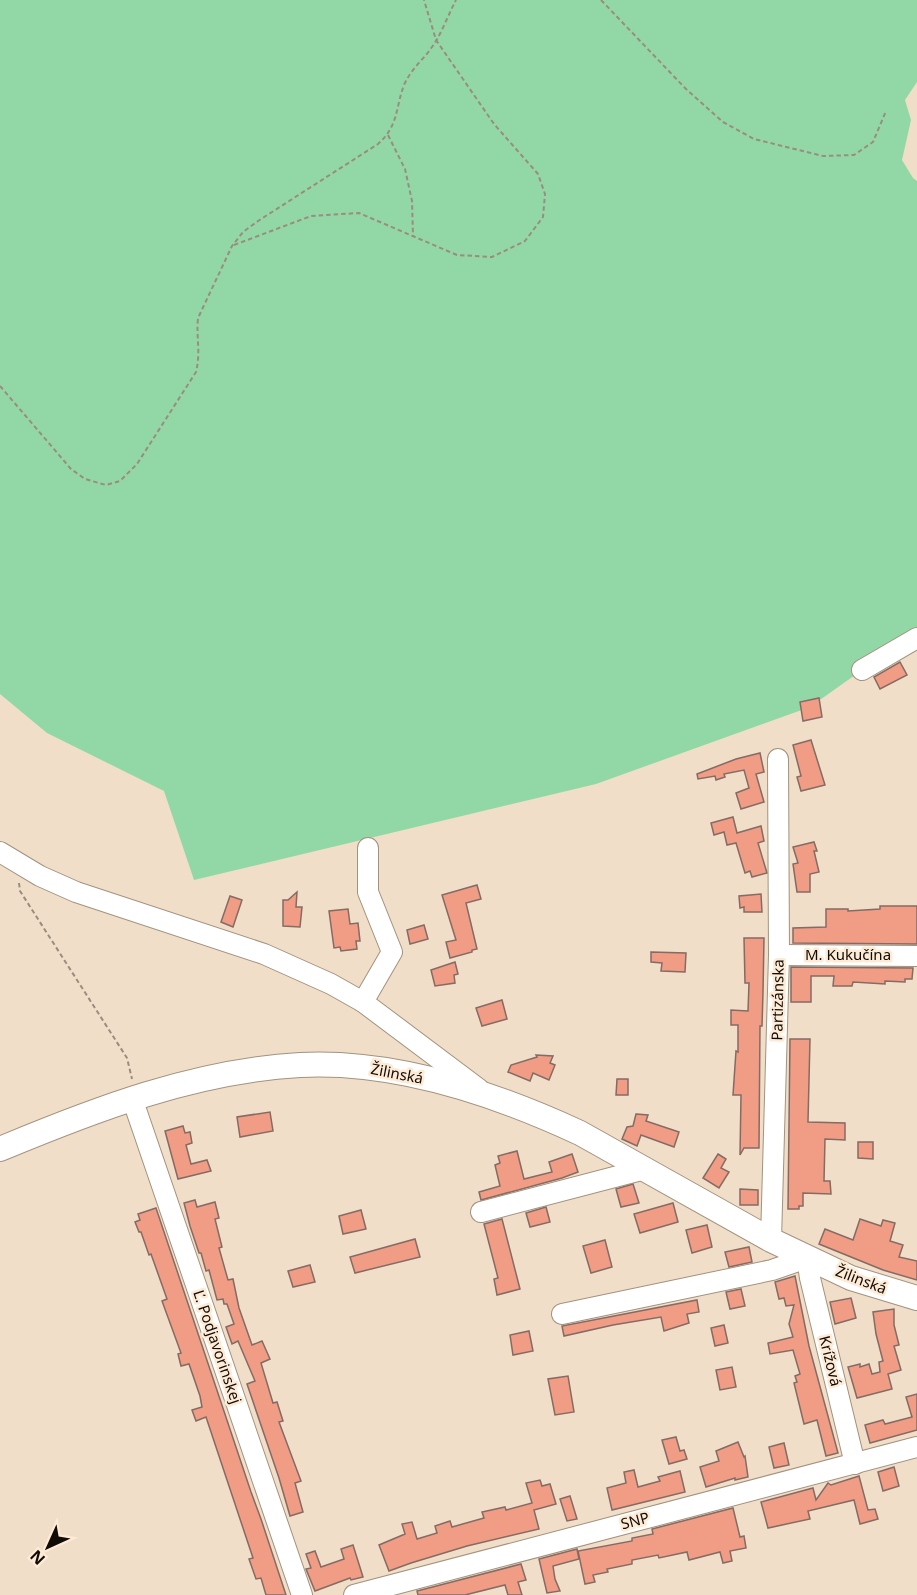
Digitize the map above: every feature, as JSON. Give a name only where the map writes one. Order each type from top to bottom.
[{"type":"main road","name":"Žilinská","points":[[0,1149],[133,1090],[301,1065],[356,1066],[406,1074],[486,1094],[515,1104],[569,1128],[807,1258],[851,1278],[917,1298]]},
{"type":"street","points":[[862,670],[917,638]]},
{"type":"street","name":"Partizánska","points":[[771,1240],[779,955],[778,759]]},
{"type":"street","points":[[363,1002],[393,952],[368,892],[368,848]]},
{"type":"street","points":[[0,852],[40,876],[76,891],[264,954],[330,984],[363,1002],[486,1094]]},
{"type":"street","name":"M. Kukučína","points":[[779,955],[917,956]]},
{"type":"street","points":[[403,1034],[408,1047],[406,1074]]},
{"type":"street","name":"Ľ. Podjavorinskej","points":[[133,1090],[302,1595]]},
{"type":"street","points":[[481,1212],[645,1169]]},
{"type":"street","points":[[562,1314],[772,1270],[807,1258]]},
{"type":"street","name":"Krížová","points":[[807,1258],[855,1464]]},
{"type":"street","name":"SNP","points":[[354,1595],[917,1447]]},
{"type":"path","points":[[231,246],[311,216],[358,213],[458,255],[492,257],[525,241],[543,217],[545,194],[538,174],[494,124],[436,40],[424,0]]},
{"type":"path","points":[[0,386],[71,469],[85,479],[106,485],[120,481],[137,464],[196,372],[200,357],[196,331],[198,318],[231,246],[243,232],[258,221],[378,144],[388,135],[404,85],[415,65],[436,40],[456,0]]},
{"type":"path","points":[[601,0],[686,88],[723,122],[754,140],[823,156],[854,155],[873,142],[886,111]]},
{"type":"path","points":[[388,135],[405,169],[412,201],[413,236]]},
{"type":"path","points":[[20,891],[126,1058],[133,1090]]},
{"type":"green space","points":[[0,0],[917,0],[917,82],[905,100],[911,120],[902,160],[917,181],[917,631],[810,707],[596,784],[194,880],[164,791],[47,733],[0,694]]},
{"type":"building","points":[[900,662],[907,675],[880,689],[874,677]]},
{"type":"building","points":[[819,698],[822,717],[803,721],[800,702]]},
{"type":"building","points":[[811,740],[825,785],[801,791],[797,777],[801,776],[793,745]]},
{"type":"building","points":[[760,753],[764,772],[756,774],[764,802],[741,809],[736,793],[749,788],[744,770],[724,774],[725,777],[716,780],[715,776],[698,779],[697,774],[736,759]]},
{"type":"building","points":[[733,817],[737,833],[761,826],[764,841],[758,843],[767,873],[752,877],[750,871],[745,873],[736,843],[727,845],[724,832],[714,835],[711,823]]},
{"type":"building","points":[[814,842],[819,872],[810,874],[810,892],[797,892],[793,864],[798,863],[793,847]]},
{"type":"building","points":[[477,885],[481,899],[466,903],[477,949],[450,958],[446,942],[456,940],[442,895]]},
{"type":"building","points":[[297,892],[296,907],[302,907],[300,927],[283,926],[283,900],[288,900]]},
{"type":"building","points":[[761,894],[762,912],[744,912],[744,907],[740,908],[739,896]]},
{"type":"building","points":[[230,896],[242,900],[233,927],[221,922]]},
{"type":"building","points":[[880,906],[917,906],[917,944],[793,943],[793,928],[826,927],[826,909],[848,909],[848,911],[880,909]]},
{"type":"building","points":[[348,909],[350,924],[358,923],[360,941],[356,941],[357,949],[341,951],[340,947],[334,948],[329,911]]},
{"type":"building","points":[[424,925],[428,939],[410,944],[407,930]]},
{"type":"building","points":[[744,938],[764,938],[762,1026],[760,1026],[759,1148],[744,1148],[740,1155],[741,1095],[733,1095],[736,1051],[738,1052],[738,1025],[731,1025],[731,1010],[748,1011],[749,983],[745,983]]},
{"type":"building","points":[[651,952],[686,953],[685,972],[661,971],[662,963],[651,962]]},
{"type":"building","points":[[455,962],[458,974],[454,975],[455,983],[435,986],[431,970]]},
{"type":"building","points":[[791,967],[913,968],[912,979],[905,979],[905,982],[885,981],[885,984],[853,982],[852,986],[833,986],[834,976],[811,976],[811,1002],[791,1002]]},
{"type":"building","points":[[502,1000],[507,1019],[482,1026],[476,1008]]},
{"type":"building","points":[[790,1039],[810,1039],[808,1122],[845,1123],[845,1140],[825,1139],[824,1181],[830,1181],[831,1194],[803,1193],[803,1206],[799,1206],[799,1209],[788,1209]]},
{"type":"building","points":[[536,1055],[553,1056],[550,1063],[555,1065],[549,1080],[533,1073],[530,1081],[508,1072],[511,1065],[537,1057]]},
{"type":"building","points":[[617,1079],[628,1079],[628,1095],[616,1095]]},
{"type":"building","points":[[270,1112],[273,1131],[240,1137],[237,1117]]},
{"type":"building","points":[[636,1114],[648,1115],[646,1121],[679,1132],[674,1147],[641,1135],[637,1146],[622,1139],[627,1127],[633,1126]]},
{"type":"building","points":[[183,1126],[185,1133],[190,1132],[192,1143],[186,1145],[191,1164],[207,1160],[211,1171],[178,1179],[165,1131]]},
{"type":"building","points":[[858,1142],[873,1142],[873,1159],[858,1158]]},
{"type":"building","points":[[517,1151],[524,1179],[552,1172],[549,1162],[572,1154],[578,1172],[481,1200],[479,1192],[500,1186],[495,1165],[500,1163],[498,1156]]},
{"type":"building","points":[[718,1154],[726,1159],[721,1168],[729,1172],[719,1188],[703,1178]]},
{"type":"building","points":[[633,1184],[639,1203],[621,1207],[616,1189]]},
{"type":"building","points":[[740,1189],[758,1190],[758,1205],[740,1205]]},
{"type":"building","points":[[195,1200],[197,1207],[215,1202],[219,1218],[215,1219],[222,1247],[219,1248],[228,1280],[233,1279],[239,1308],[252,1345],[262,1341],[270,1359],[261,1363],[273,1403],[277,1402],[283,1421],[279,1422],[301,1481],[295,1483],[303,1512],[290,1516],[247,1384],[255,1381],[238,1341],[232,1344],[226,1327],[234,1324],[227,1304],[224,1304],[223,1299],[217,1300],[209,1270],[206,1271],[190,1226],[184,1203]]},
{"type":"building","points":[[673,1203],[678,1222],[640,1233],[634,1214]]},
{"type":"building","points":[[546,1207],[550,1222],[530,1227],[526,1213]]},
{"type":"building","points":[[156,1208],[286,1595],[266,1595],[261,1578],[256,1579],[249,1559],[253,1558],[206,1417],[196,1421],[192,1410],[202,1407],[200,1396],[189,1364],[181,1366],[178,1354],[181,1353],[162,1301],[167,1299],[151,1254],[149,1255],[135,1222],[140,1220],[138,1214]]},
{"type":"building","points":[[361,1210],[366,1229],[343,1234],[339,1216]]},
{"type":"building","points":[[502,1219],[520,1289],[497,1295],[494,1279],[498,1278],[484,1224]]},
{"type":"building","points":[[860,1219],[881,1226],[883,1220],[895,1223],[890,1241],[903,1245],[899,1257],[917,1261],[917,1280],[883,1270],[819,1244],[825,1229],[853,1240]]},
{"type":"building","points":[[707,1225],[712,1247],[692,1253],[686,1230]]},
{"type":"building","points":[[415,1239],[420,1257],[355,1273],[350,1257]]},
{"type":"building","points":[[605,1240],[612,1267],[591,1273],[583,1246]]},
{"type":"building","points":[[749,1247],[752,1262],[729,1267],[725,1252]]},
{"type":"building","points":[[310,1265],[315,1282],[293,1287],[288,1271]]},
{"type":"building","points":[[795,1276],[809,1346],[838,1453],[826,1456],[817,1420],[804,1424],[794,1383],[797,1382],[795,1376],[800,1374],[793,1350],[770,1354],[768,1343],[793,1337],[789,1324],[794,1305],[786,1306],[784,1298],[779,1299],[775,1282]]},
{"type":"building","points":[[741,1289],[745,1306],[730,1309],[726,1292]]},
{"type":"building","points":[[851,1298],[856,1318],[835,1324],[830,1302]]},
{"type":"building","points":[[697,1300],[699,1312],[687,1314],[689,1323],[664,1331],[661,1317],[564,1336],[562,1326]]},
{"type":"building","points":[[894,1309],[894,1325],[899,1345],[894,1346],[901,1370],[888,1374],[892,1389],[857,1398],[848,1367],[869,1364],[872,1374],[880,1372],[879,1362],[883,1361],[873,1312]]},
{"type":"building","points":[[724,1325],[728,1343],[715,1346],[711,1328]]},
{"type":"building","points":[[529,1331],[533,1351],[513,1355],[510,1335]]},
{"type":"building","points":[[732,1367],[736,1387],[720,1390],[716,1370]]},
{"type":"building","points":[[568,1376],[574,1412],[555,1415],[548,1379]]},
{"type":"building","points":[[917,1394],[917,1430],[870,1443],[865,1425],[883,1420],[885,1424],[912,1417],[906,1397]]},
{"type":"building","points":[[676,1437],[680,1451],[684,1450],[687,1459],[669,1464],[662,1440]]},
{"type":"building","points":[[738,1442],[745,1456],[748,1477],[735,1480],[735,1478],[706,1487],[700,1467],[719,1461],[716,1451]]},
{"type":"building","points":[[784,1443],[789,1465],[774,1468],[769,1447]]},
{"type":"building","points":[[894,1467],[899,1486],[883,1491],[878,1472]]},
{"type":"building","points":[[634,1470],[638,1487],[660,1481],[658,1477],[680,1471],[685,1492],[612,1510],[607,1488],[626,1483],[624,1472]]},
{"type":"building","points":[[859,1476],[868,1510],[875,1509],[878,1519],[860,1524],[854,1500],[808,1511],[810,1519],[768,1528],[761,1502],[813,1488],[816,1500],[828,1483],[831,1485]]},
{"type":"building","points":[[540,1480],[542,1486],[550,1484],[556,1504],[534,1510],[539,1529],[467,1546],[389,1571],[379,1545],[405,1534],[402,1524],[412,1522],[417,1539],[437,1533],[435,1526],[450,1521],[452,1527],[484,1518],[482,1512],[505,1507],[506,1510],[532,1503],[526,1483]]},
{"type":"building","points":[[570,1496],[577,1519],[567,1521],[560,1499]]},
{"type":"building","points":[[733,1508],[740,1537],[744,1536],[746,1548],[730,1551],[732,1561],[723,1563],[720,1552],[689,1560],[687,1552],[659,1558],[658,1555],[632,1560],[632,1564],[607,1569],[608,1572],[593,1575],[595,1582],[585,1584],[578,1551],[632,1541],[632,1538],[653,1534],[652,1529]]},
{"type":"building","points":[[353,1545],[363,1577],[351,1580],[350,1578],[315,1591],[306,1569],[311,1568],[306,1554],[315,1551],[321,1567],[344,1559],[341,1549]]},
{"type":"building","points":[[577,1549],[579,1559],[553,1566],[560,1591],[547,1593],[539,1559]]},
{"type":"building","points":[[521,1564],[526,1580],[518,1582],[522,1595],[508,1595],[505,1585],[465,1595],[418,1595],[417,1591]]}]
